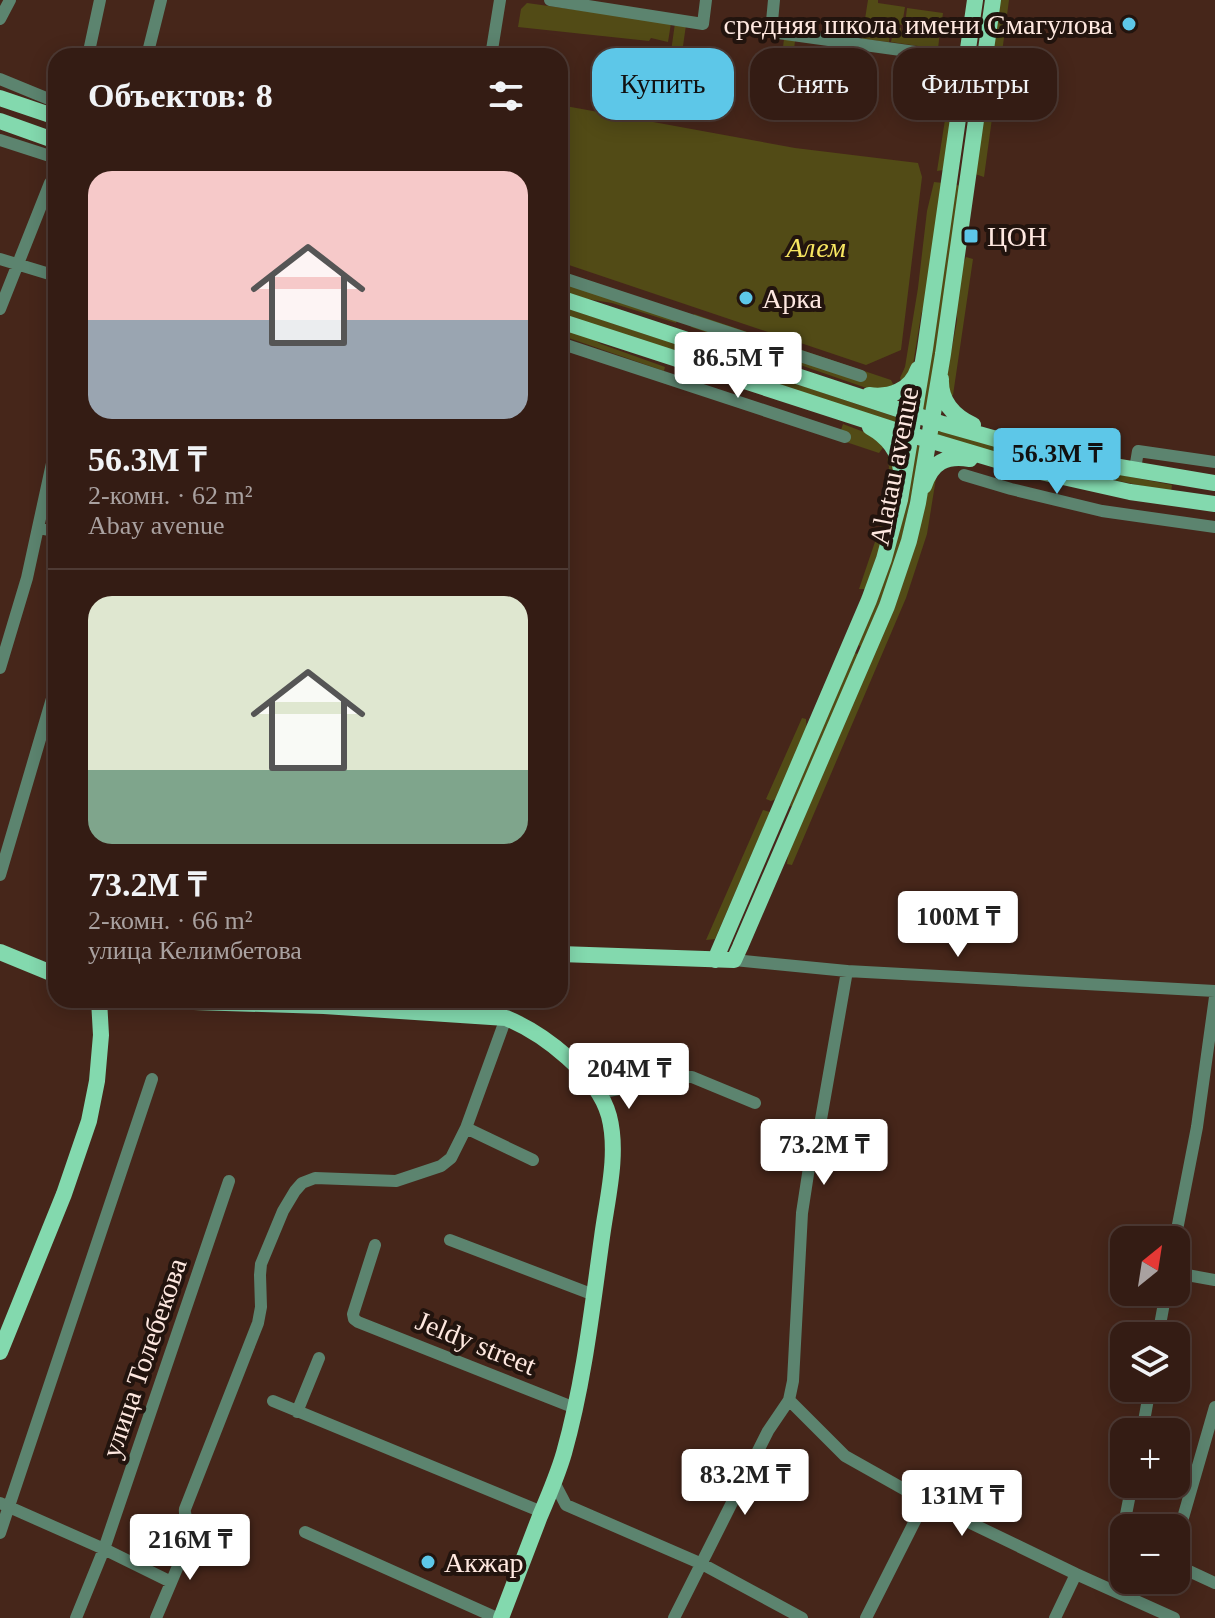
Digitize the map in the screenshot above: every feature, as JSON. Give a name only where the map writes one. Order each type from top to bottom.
[{"type":"main road","name":"Alatau avenue","points":[[968,48],[975,0]]},
{"type":"main road","name":"Alatau avenue","points":[[987,48],[993,0]]},
{"type":"main road","points":[[0,98],[48,114]]},
{"type":"main road","name":"Alatau avenue","points":[[715,960],[866,653],[887,606],[909,541],[918,503],[925,349],[958,120]]},
{"type":"main road","name":"Alatau avenue","points":[[922,417],[943,354],[976,120]]},
{"type":"main road","points":[[0,121],[48,138]]},
{"type":"main road","points":[[568,301],[922,417],[1028,448],[1215,483]]},
{"type":"main road","points":[[568,324],[844,414],[1023,468]]},
{"type":"main road","points":[[850,393],[878,396],[900,391],[916,376],[925,349]]},
{"type":"main road","points":[[943,354],[941,387],[956,416],[1028,448]]},
{"type":"main road","points":[[844,414],[877,431],[895,449],[900,459],[900,500]]},
{"type":"main road","name":"Alatau avenue","points":[[734,960],[884,559],[919,437]]},
{"type":"main road","points":[[918,503],[932,470],[939,463],[957,457],[1130,492],[1215,504]]},
{"type":"main road","points":[[1184,500],[1187,479]]},
{"type":"main road","points":[[849,648],[866,653]]},
{"type":"main road","points":[[0,952],[48,972]]},
{"type":"main road","points":[[568,954],[734,960]]},
{"type":"main road","points":[[0,1352],[64,1194],[89,1121],[97,1081],[101,1035],[99,1008]]},
{"type":"main road","points":[[489,1008],[525,1026],[582,1072],[609,1114],[613,1138],[611,1173],[585,1359],[575,1408],[554,1482],[499,1618]]},
{"type":"street","points":[[0,19],[10,0]]},
{"type":"street","points":[[90,48],[100,0]]},
{"type":"street","points":[[149,48],[161,0]]},
{"type":"street","points":[[492,48],[500,0]]},
{"type":"street","points":[[550,0],[703,24],[706,0]]},
{"type":"street","points":[[774,0],[771,32],[893,49]]},
{"type":"street","points":[[0,79],[48,99]]},
{"type":"street","points":[[0,140],[48,155]]},
{"type":"street","points":[[0,309],[48,188]]},
{"type":"street","points":[[0,259],[48,274]]},
{"type":"street","points":[[568,280],[861,376]]},
{"type":"street","points":[[680,337],[685,318]]},
{"type":"street","points":[[568,346],[845,437]]},
{"type":"street","points":[[668,379],[674,358]]},
{"type":"street","points":[[1135,469],[1138,451],[1215,462]]},
{"type":"street","points":[[964,475],[1102,511],[1215,527]]},
{"type":"street","points":[[0,668],[27,578],[48,482]]},
{"type":"street","points":[[38,528],[48,530]]},
{"type":"street","points":[[0,875],[48,712]]},
{"type":"street","points":[[734,960],[847,971],[1215,994],[1197,1127],[1178,1226]]},
{"type":"street","points":[[674,1618],[768,1431],[789,1400],[793,1381],[802,1213],[814,1135],[820,1125],[847,971]]},
{"type":"street","points":[[156,1618],[192,1533],[184,1516],[185,1509],[258,1323],[261,1264],[283,1211],[302,1183],[315,1178],[396,1181],[441,1166],[451,1158],[466,1128],[506,1018]]},
{"type":"street","points":[[598,1093],[692,1077],[755,1103]]},
{"type":"street","points":[[0,1533],[5,1505],[152,1079]]},
{"type":"street","points":[[466,1128],[533,1160]]},
{"type":"street","name":"улица Толебекова","points":[[76,1618],[104,1549],[229,1181]]},
{"type":"street","points":[[450,1240],[594,1295]]},
{"type":"street","name":"Jeldy street","points":[[375,1245],[354,1319],[575,1408]]},
{"type":"street","points":[[1190,1276],[1215,1280]]},
{"type":"street","points":[[297,1412],[319,1358]]},
{"type":"street","points":[[789,1400],[845,1456],[925,1501],[1174,1618]]},
{"type":"street","points":[[273,1401],[542,1512]]},
{"type":"street","points":[[1184,1514],[1215,1407]]},
{"type":"street","points":[[554,1482],[566,1505],[702,1564],[802,1618]]},
{"type":"street","points":[[866,1618],[925,1501]]},
{"type":"street","points":[[5,1505],[171,1582]]},
{"type":"street","points":[[305,1532],[499,1618]]},
{"type":"street","points":[[1190,1571],[1215,1583]]},
{"type":"street","points":[[1055,1618],[1076,1574]]},
{"type":"green space","points":[[868,0],[905,7],[902,25],[895,23],[894,17],[892,23],[865,19]]},
{"type":"green space","points":[[998,0],[1009,0],[1003,48],[993,48]]},
{"type":"green space","points":[[527,3],[671,23],[668,42],[518,27],[521,9]]},
{"type":"green space","points":[[907,8],[943,13],[941,27],[913,27],[912,20],[910,27],[905,25]]},
{"type":"green space","points":[[865,22],[881,24],[880,29],[884,24],[891,26],[889,42],[862,39]]},
{"type":"green space","points":[[675,23],[686,25],[683,48],[672,48]]},
{"type":"green space","points":[[894,26],[903,32],[904,29],[940,30],[938,48],[891,42]]},
{"type":"green space","points":[[784,39],[795,41],[794,48],[783,48]]},
{"type":"green space","name":"Алем","points":[[568,106],[592,111],[592,120],[642,120],[795,148],[918,163],[922,177],[901,350],[866,365],[568,265]]},
{"type":"green space","points":[[945,120],[951,120],[943,170],[937,171]]},
{"type":"green space","points":[[983,120],[992,120],[984,177],[975,174]]},
{"type":"green space","points":[[934,182],[943,183],[929,288],[913,365],[902,384],[900,378],[905,367],[927,211]]},
{"type":"green space","points":[[952,184],[961,186],[928,410],[919,408]]},
{"type":"green space","points":[[966,257],[973,259],[953,395],[948,398],[946,379],[957,321],[956,290]]},
{"type":"green space","points":[[568,282],[677,320],[676,323],[612,303],[568,294]]},
{"type":"green space","points":[[568,309],[908,421],[904,426],[568,317]]},
{"type":"green space","points":[[694,314],[891,380],[896,390],[878,392],[691,327]]},
{"type":"green space","points":[[568,326],[601,344],[665,367],[664,371],[568,338]]},
{"type":"green space","points":[[843,424],[877,437],[885,445],[879,453],[816,432],[841,430]]},
{"type":"green space","points":[[933,429],[1095,470],[1172,485],[1171,492],[1025,461],[934,435]]},
{"type":"green space","points":[[915,445],[920,446],[921,450],[897,562],[861,647],[857,644]]},
{"type":"green space","points":[[891,455],[896,467],[895,489],[882,541],[865,589],[859,589],[880,527],[889,467],[887,459]]},
{"type":"green space","points":[[937,472],[927,534],[906,598],[792,865],[787,864],[928,488]]},
{"type":"green space","points":[[853,653],[859,654],[793,807],[790,806]]},
{"type":"green space","points":[[802,718],[806,719],[807,736],[776,799],[766,799]]},
{"type":"green space","points":[[763,810],[770,812],[715,939],[706,940]]},
{"type":"place","name":"средняя школа имени Смагулова","points":[[1129,24]]},
{"type":"place","name":"ЦОН","points":[[971,236]]},
{"type":"place","name":"Арка","points":[[746,298]]},
{"type":"place","name":"Акжар","points":[[428,1562]]}]
